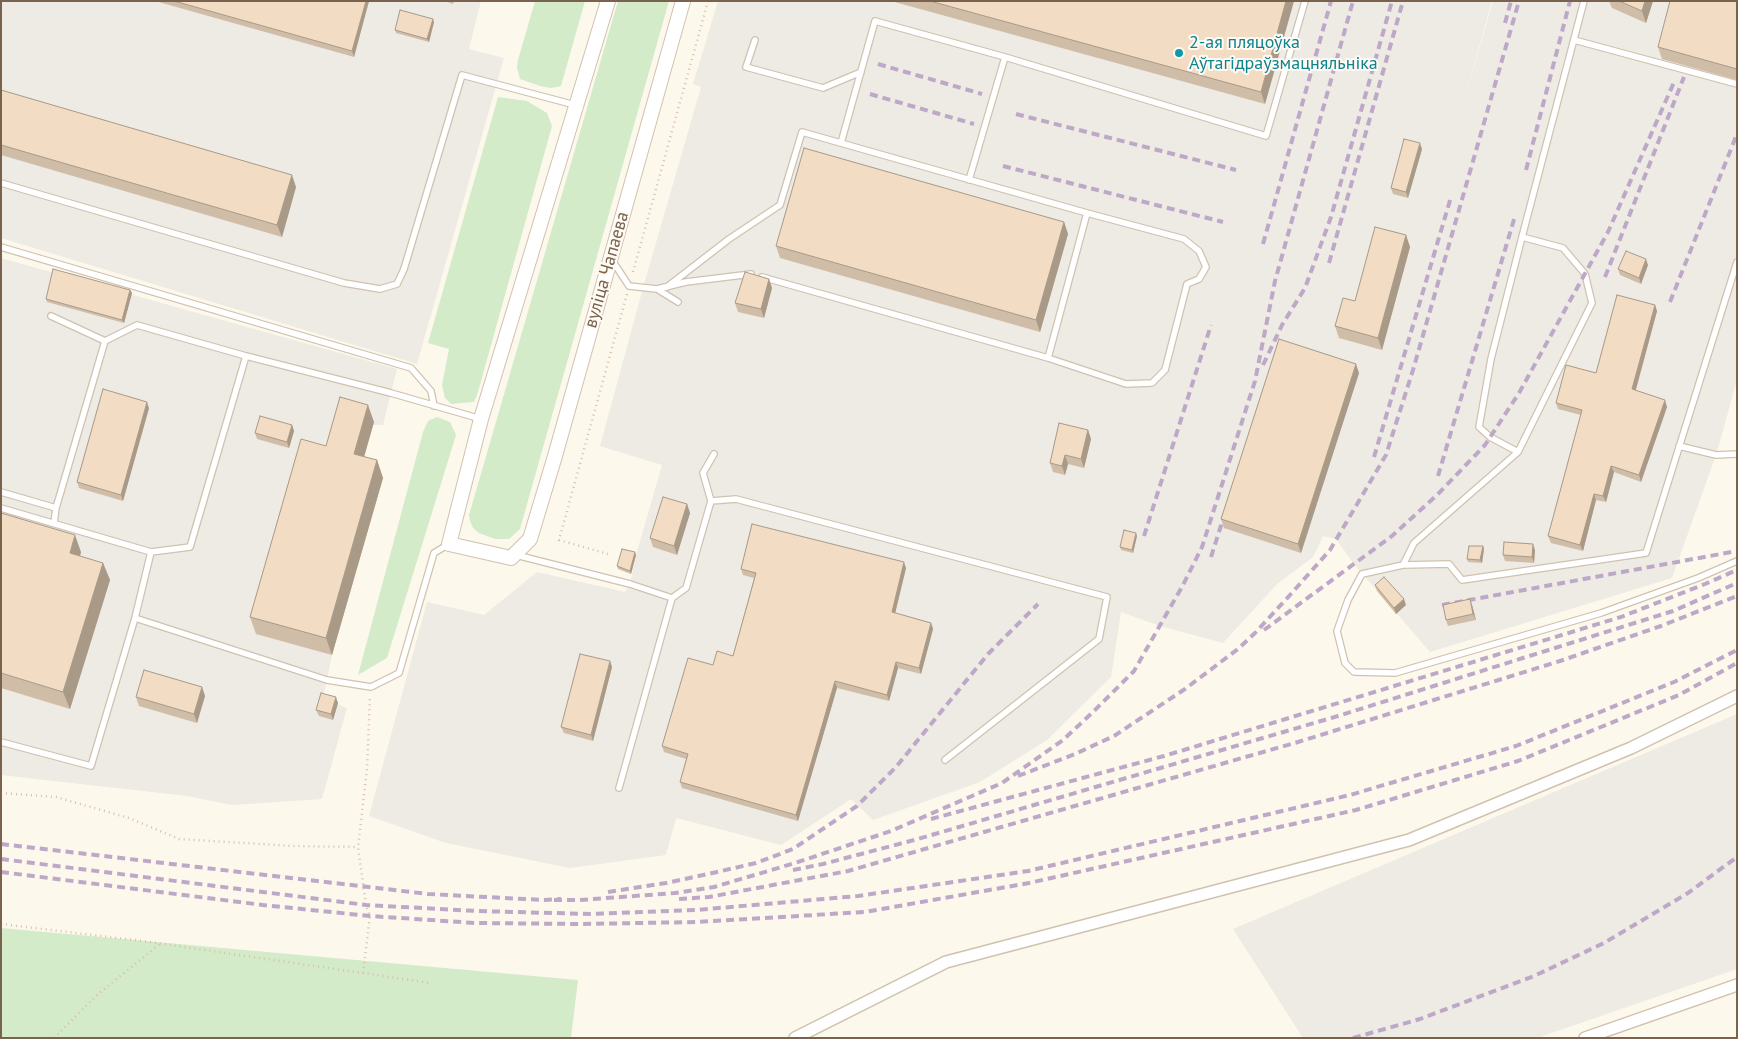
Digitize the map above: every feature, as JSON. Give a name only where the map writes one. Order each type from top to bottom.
[{"type":"street","points":[[514,554],[510,558],[449,544],[481,419],[578,105],[608,1]]},
{"type":"street","name":"вуліца Чапаева","points":[[514,554],[530,539],[683,1]]},
{"type":"street","points":[[795,1038],[946,962],[1409,840],[1631,748],[1737,696]]},
{"type":"street","points":[[1585,1038],[1737,985]]},
{"type":"lane","points":[[842,143],[874,21],[1266,136],[1305,1]]},
{"type":"lane","points":[[1518,452],[1490,437],[1479,427],[1491,359],[1584,1]]},
{"type":"lane","points":[[755,40],[746,67],[823,88],[861,72]]},
{"type":"lane","points":[[1574,40],[1737,84]]},
{"type":"lane","points":[[969,180],[1005,58]]},
{"type":"lane","points":[[1,183],[344,283],[380,289],[397,284],[404,269],[462,75],[578,105]]},
{"type":"lane","points":[[657,290],[686,282],[751,274],[1048,358],[1126,384],[1152,383],[1165,370],[1187,284],[1199,279],[1206,267],[1198,251],[1184,239],[802,132],[780,206],[729,239],[667,287]]},
{"type":"lane","points":[[1048,358],[1087,212]]},
{"type":"lane","points":[[1403,565],[1414,544],[1518,452],[1592,303],[1585,274],[1563,248],[1522,238]]},
{"type":"lane","points":[[1,247],[411,368],[432,391],[434,406]]},
{"type":"lane","points":[[611,258],[629,286],[657,290],[678,302]]},
{"type":"lane","points":[[1737,262],[1646,553],[1462,580],[1448,564],[1403,565],[1362,574],[1348,600],[1337,631],[1346,663],[1354,672],[1395,673],[1601,612],[1698,578],[1737,561]]},
{"type":"lane","points":[[51,316],[105,341]]},
{"type":"lane","points":[[54,523],[56,508],[105,341],[137,325],[246,356],[391,392],[481,419]]},
{"type":"lane","points":[[1,508],[151,552],[190,547],[246,356]]},
{"type":"lane","points":[[1679,446],[1716,455],[1737,454]]},
{"type":"lane","points":[[619,788],[672,598],[686,588],[711,501],[702,473],[714,454]]},
{"type":"lane","points":[[1,492],[56,508]]},
{"type":"lane","points":[[711,501],[736,499],[1107,597],[1099,639],[946,760]]},
{"type":"lane","points":[[135,618],[328,680],[371,686],[399,673],[434,553],[449,544]]},
{"type":"lane","points":[[1,742],[91,766],[135,618],[151,552]]},
{"type":"lane","points":[[514,554],[630,584],[672,598]]},
{"type":"path","points":[[362,973],[370,916],[366,905],[358,847],[367,769],[371,686]]},
{"type":"path","points":[[1,793],[56,797],[129,818],[179,839],[292,846],[358,847]]},
{"type":"path","points":[[1,924],[161,943],[432,983]]},
{"type":"path","points":[[54,1038],[97,995],[161,943]]},
{"type":"shaded area","points":[[1,1],[481,1],[469,49],[504,58],[417,364],[1,238]]},
{"type":"shaded area","points":[[718,1],[1492,1],[1458,123],[1493,1],[1737,1],[1737,380],[1716,455],[1672,578],[1430,652],[1354,564],[1336,539],[1323,536],[1313,557],[1277,584],[1223,643],[1160,626],[1121,612],[1111,677],[1047,740],[980,782],[873,820],[851,799],[781,845],[676,818],[666,855],[570,868],[446,843],[369,816],[427,602],[484,615],[537,572],[625,592],[630,584],[636,555],[662,465],[600,446],[701,87],[693,84]]},
{"type":"shaded area","points":[[1,258],[397,369],[383,425],[373,425],[360,471],[332,655],[323,699],[347,708],[322,799],[232,805],[187,796],[1,775]]},
{"type":"shaded area","points":[[1737,714],[1737,969],[1537,1038],[1303,1038],[1233,929]]},
{"type":"green space","points":[[535,1],[585,1],[561,86],[551,88],[520,79],[517,68],[518,60]]},
{"type":"green space","points":[[618,1],[669,1],[520,529],[509,539],[495,539],[479,533],[473,528],[469,515]]},
{"type":"green space","points":[[498,97],[527,101],[547,113],[552,126],[478,392],[474,402],[451,404],[445,398],[442,385],[449,349],[428,343]]},
{"type":"green space","points":[[437,417],[450,422],[456,435],[387,658],[358,675],[423,432],[428,421]]},
{"type":"green space","points":[[1,928],[578,980],[571,1038],[1,1038]]},
{"type":"building","points":[[174,1],[366,1],[352,51]]},
{"type":"building","name":"2-ая пляцоўка Аўтагідраўзмацняльніка","points":[[930,1],[1286,1],[1261,92]]},
{"type":"building","points":[[1619,1],[1645,1],[1642,11]]},
{"type":"building","points":[[1670,1],[1737,1],[1737,69],[1658,47]]},
{"type":"building","points":[[400,10],[433,19],[427,39],[395,30]]},
{"type":"building","points":[[1,90],[292,175],[277,225],[1,145]]},
{"type":"building","points":[[1404,139],[1420,143],[1406,192],[1391,188]]},
{"type":"building","points":[[804,148],[1064,222],[1036,320],[776,246]]},
{"type":"building","points":[[1375,227],[1406,235],[1378,338],[1335,326],[1343,298],[1355,301]]},
{"type":"building","points":[[1626,251],[1646,259],[1639,278],[1618,269]]},
{"type":"building","points":[[53,269],[130,290],[122,320],[46,299]]},
{"type":"building","points":[[745,272],[769,279],[761,309],[735,303]]},
{"type":"building","points":[[1617,295],[1655,305],[1632,389],[1665,400],[1639,475],[1611,466],[1603,496],[1594,494],[1580,545],[1548,536],[1582,410],[1556,403],[1566,365],[1596,373]]},
{"type":"building","points":[[1279,339],[1356,364],[1298,544],[1221,519]]},
{"type":"building","points":[[103,389],[147,402],[121,495],[77,482]]},
{"type":"building","points":[[340,397],[368,405],[354,454],[377,460],[326,638],[250,617],[301,439],[326,446]]},
{"type":"building","points":[[260,416],[292,425],[287,442],[255,433]]},
{"type":"building","points":[[1059,423],[1088,430],[1081,459],[1065,455],[1062,466],[1050,463]]},
{"type":"building","points":[[663,497],[687,504],[674,546],[650,538]]},
{"type":"building","points":[[1,513],[75,535],[70,553],[103,563],[63,692],[1,673]]},
{"type":"building","points":[[752,524],[904,562],[892,612],[931,623],[919,668],[896,662],[887,695],[835,681],[796,815],[680,782],[688,754],[662,746],[688,658],[713,665],[717,651],[733,656],[756,573],[741,569]]},
{"type":"building","points":[[1124,530],[1136,533],[1132,550],[1120,547]]},
{"type":"building","points":[[1504,542],[1533,544],[1532,557],[1503,555]]},
{"type":"building","points":[[1469,546],[1483,546],[1480,560],[1467,559]]},
{"type":"building","points":[[622,549],[635,552],[630,571],[617,566]]},
{"type":"building","points":[[1384,577],[1404,599],[1394,608],[1375,585]]},
{"type":"building","points":[[1470,599],[1473,614],[1446,620],[1443,605]]},
{"type":"building","points":[[580,654],[610,661],[591,735],[561,727]]},
{"type":"building","points":[[144,670],[202,687],[194,714],[136,697]]},
{"type":"building","points":[[321,693],[336,697],[331,714],[316,710]]},
{"type":"railway","points":[[1263,244],[1331,1]]},
{"type":"railway","points":[[554,900],[580,900],[675,893],[714,887],[795,863],[891,831],[1002,783],[1063,740],[1134,671],[1183,585],[1202,547],[1255,381],[1275,281],[1353,1]]},
{"type":"railway","points":[[1263,365],[1282,325],[1305,288],[1331,217],[1392,1]]},
{"type":"railway","points":[[1329,263],[1403,1]]},
{"type":"railway","points":[[1505,23],[1511,1]]},
{"type":"railway","points":[[1018,776],[1075,754],[1114,736],[1185,689],[1238,649],[1255,633],[1330,550],[1386,455],[1413,370],[1519,1]]},
{"type":"railway","points":[[1526,170],[1570,1]]},
{"type":"railway","points":[[878,64],[982,94]]},
{"type":"railway","points":[[1605,277],[1684,77]]},
{"type":"railway","points":[[1264,630],[1392,536],[1437,495],[1485,445],[1519,393],[1608,232],[1675,80]]},
{"type":"railway","points":[[870,94],[974,124]]},
{"type":"railway","points":[[1016,114],[1236,170]]},
{"type":"railway","points":[[1670,302],[1737,134]]},
{"type":"railway","points":[[1003,166],[1223,222]]},
{"type":"railway","points":[[1374,457],[1451,197]]},
{"type":"railway","points":[[1438,476],[1515,216]]},
{"type":"railway","points":[[1144,536],[1211,325]]},
{"type":"railway","points":[[1211,557],[1226,510]]},
{"type":"railway","points":[[1442,605],[1737,551]]},
{"type":"railway","points":[[931,819],[1164,756],[1621,617],[1737,570]]},
{"type":"railway","points":[[793,870],[918,839],[1338,716],[1673,611],[1737,583]]},
{"type":"railway","points":[[679,899],[709,897],[848,871],[1298,742],[1560,661],[1661,626],[1737,596]]},
{"type":"railway","points":[[608,892],[666,883],[756,863],[793,849],[857,806],[896,767],[988,654],[1038,604]]},
{"type":"railway","points":[[1,859],[366,905],[477,911],[591,914],[696,910],[858,896],[1028,871],[1350,795],[1516,746],[1674,682],[1737,650]]},
{"type":"railway","points":[[1,872],[263,905],[370,916],[475,923],[696,922],[865,912],[1029,883],[1356,810],[1518,761],[1679,695],[1737,663]]},
{"type":"railway","points":[[1,844],[428,894],[544,900],[561,899]]},
{"type":"railway","points":[[1353,1038],[1420,1019],[1534,976],[1604,943],[1688,893],[1737,857]]},
{"type":"place","name":"2-ая пляцоўка Аўтагідраўзмацняльніка","points":[[1179,53]]}]
